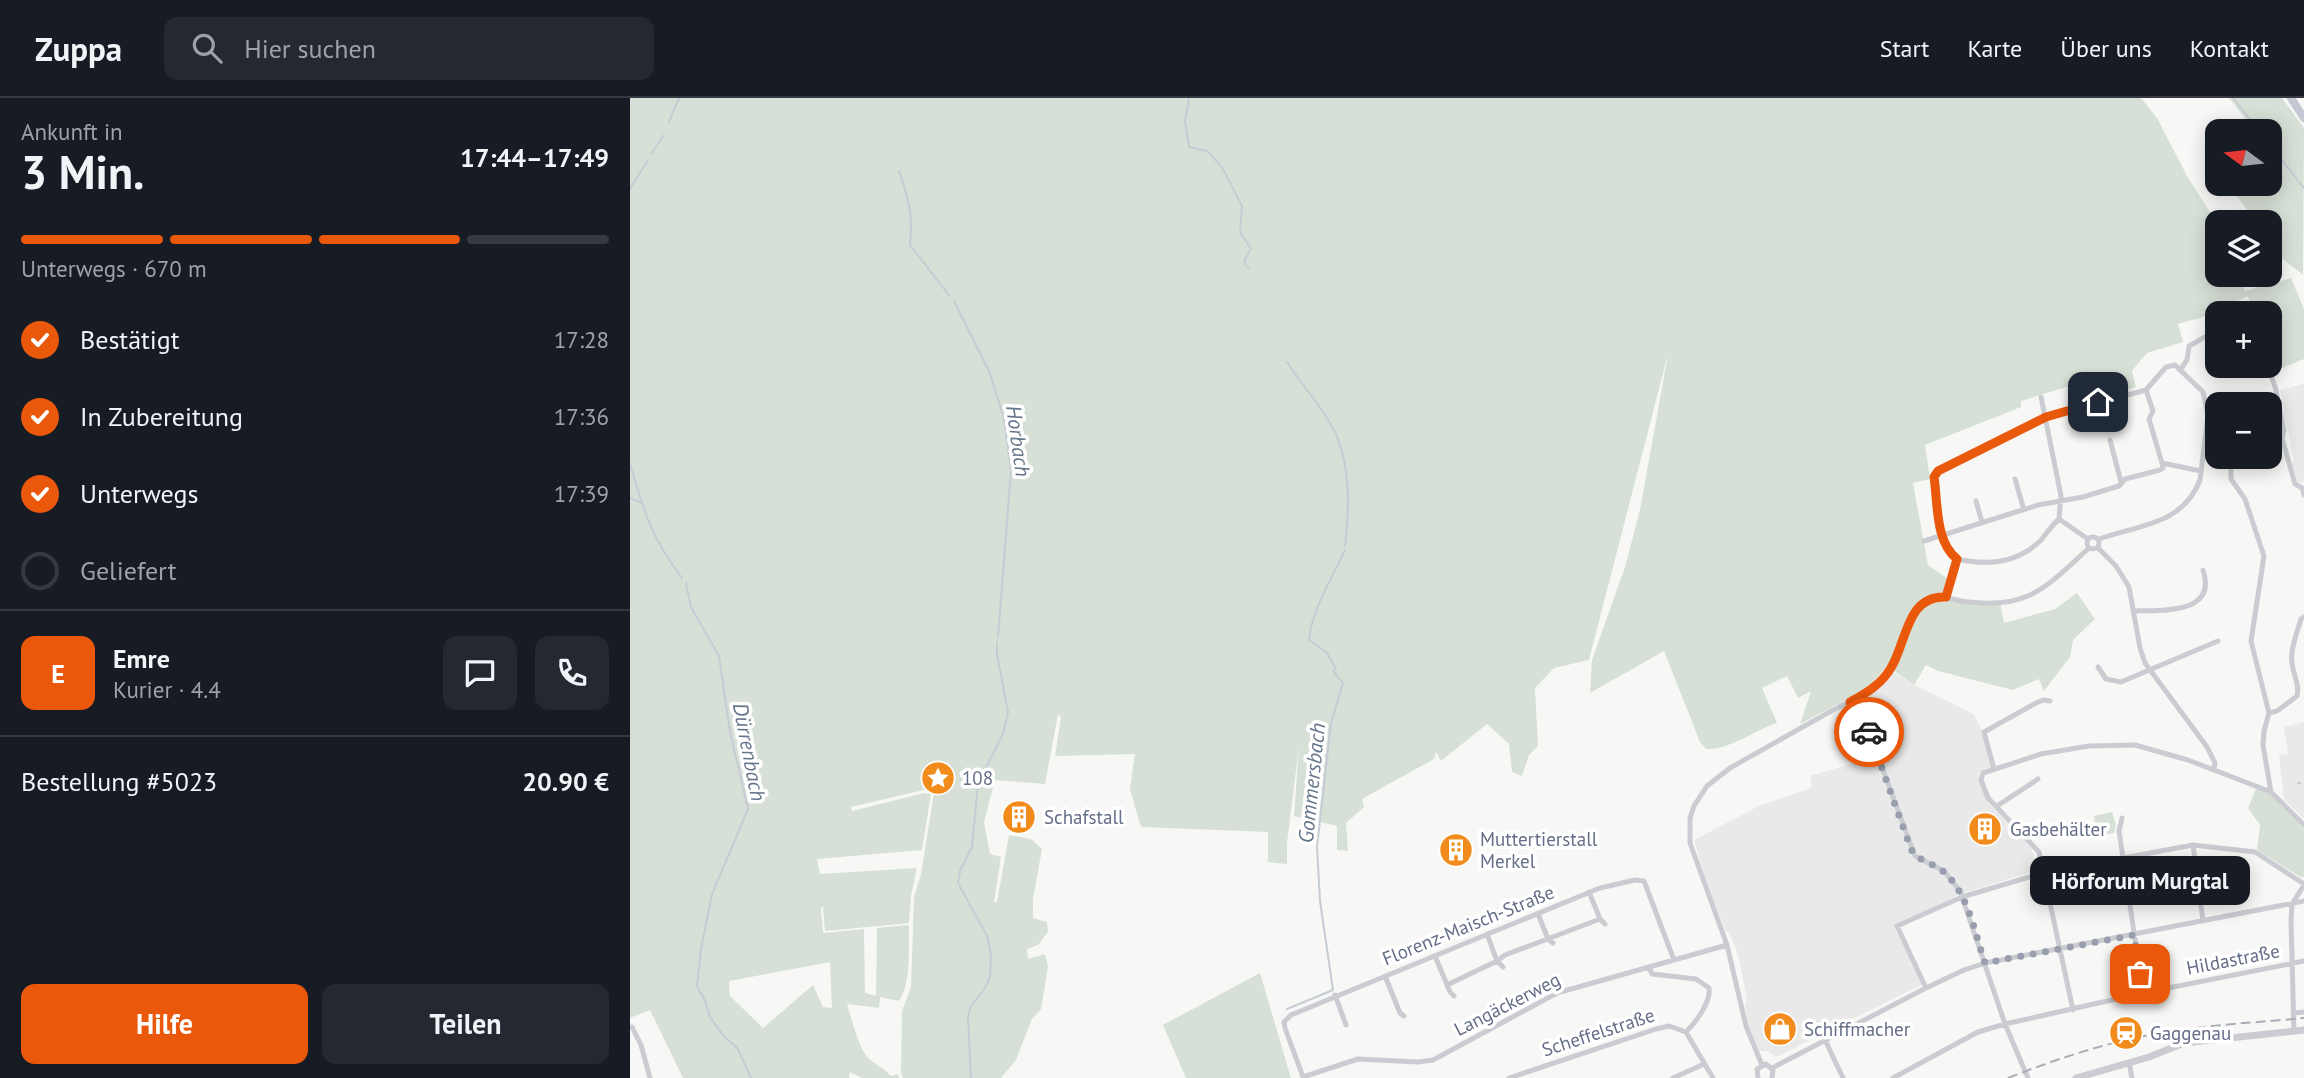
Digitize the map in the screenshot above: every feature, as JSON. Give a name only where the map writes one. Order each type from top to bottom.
[{"type":"main road","points":[[2291,98],[2304,118]]},
{"type":"street","points":[[2181,369],[2188,359],[2189,346],[2205,337]]},
{"type":"street","points":[[2041,397],[2046,417],[2061,501],[2059,519],[2039,541],[2015,557],[1991,563],[1957,559],[1948,552],[1942,535],[1934,477],[1938,471],[2046,417],[2146,390],[2166,367],[2175,365],[2181,369],[2203,392],[2207,415],[2201,471],[2197,489],[2187,504],[2164,519],[2099,540],[2095,537],[2088,539]]},
{"type":"street","points":[[2272,378],[2284,431],[2282,438],[2295,484],[2302,488],[2304,495]]},
{"type":"street","points":[[1924,541],[2024,510],[2083,497],[2119,486],[2125,479],[2163,468],[2149,419],[2152,411],[2146,390]]},
{"type":"street","points":[[2110,440],[2122,482]]},
{"type":"street","points":[[2162,463],[2201,471]]},
{"type":"street","points":[[2231,469],[2231,479],[2245,499],[2264,556],[2251,641],[2269,713],[2263,745],[2271,792]]},
{"type":"street","points":[[2015,480],[2024,510]]},
{"type":"street","points":[[1976,501],[1982,522]]},
{"type":"street","points":[[2059,519],[2088,539],[2089,548]]},
{"type":"street","points":[[2098,548],[2099,540]]},
{"type":"street","points":[[2089,548],[2098,548]]},
{"type":"street","points":[[1762,1065],[1746,1026],[1727,945],[1690,842],[1690,818],[1694,806],[1707,786],[1730,768],[1869,691],[1892,666],[1913,614],[1927,599],[1946,597],[1965,602],[2005,603],[2026,598],[2043,590],[2089,548]]},
{"type":"street","points":[[2098,548],[2116,566],[2129,587],[2140,648],[2151,670],[2207,747],[2215,763],[2214,769]]},
{"type":"street","points":[[1946,597],[1957,559]]},
{"type":"street","points":[[2134,611],[2191,606],[2204,592],[2206,579],[2203,570]]},
{"type":"street","points":[[2269,713],[2277,711],[2297,696],[2299,689],[2291,662],[2293,646],[2304,617]]},
{"type":"street","points":[[2098,667],[2102,675],[2113,682],[2121,682],[2218,641]]},
{"type":"street","points":[[1994,769],[1984,732],[2036,703],[2050,701]]},
{"type":"street","points":[[1850,702],[1870,734],[1915,856],[1944,871],[1957,886],[2005,1024],[2028,1078]]},
{"type":"street","points":[[2073,1010],[2037,847],[1986,793],[1982,775],[2041,754],[2089,746],[2135,745],[2214,769],[2271,792],[2304,825]]},
{"type":"street","points":[[1997,806],[2039,779]]},
{"type":"street","points":[[2122,818],[2119,831],[2143,993]]},
{"type":"street","points":[[1926,988],[1897,926],[1962,897],[2043,873],[2193,845],[2255,852],[2304,885],[2292,904],[2290,964],[2294,1032]]},
{"type":"street","points":[[2193,845],[2203,921]]},
{"type":"street","name":"Florenz-Maisch-Straße","points":[[1303,1077],[1284,1022],[1292,1014],[1589,892],[1635,880],[1644,881],[1674,960]]},
{"type":"street","points":[[1589,892],[1600,919],[1605,924]]},
{"type":"street","points":[[1772,1068],[1926,988],[1985,963],[2304,901]]},
{"type":"street","points":[[1538,914],[1551,941]]},
{"type":"street","points":[[1447,985],[1505,956],[1551,941],[1600,919]]},
{"type":"street","points":[[1487,934],[1497,961],[1503,967]]},
{"type":"street","name":"Langäckerweg","points":[[1303,1077],[1358,1059],[1418,1062],[1433,1060],[1558,993],[1727,945]]},
{"type":"street","points":[[1435,956],[1454,996]]},
{"type":"street","name":"Hildastraße","points":[[1893,1078],[1978,1032],[2005,1024],[2304,961]]},
{"type":"street","points":[[1649,967],[1652,974],[1696,979],[1709,988],[1708,1000],[1686,1032],[1713,1078]]},
{"type":"street","points":[[1385,976],[1400,1013],[1404,1016]]},
{"type":"street","points":[[1335,995],[1346,1025]]},
{"type":"street","points":[[2293,1013],[2304,1012]]},
{"type":"street","name":"Scheffelstraße","points":[[1509,1078],[1656,1029],[1668,1026],[1686,1032]]},
{"type":"street","points":[[632,1027],[641,1045],[650,1078]]},
{"type":"street","points":[[2076,1078],[2192,1042],[2304,1030]]},
{"type":"street","points":[[1825,1040],[1843,1078]]},
{"type":"street","points":[[2129,1062],[2132,1078]]},
{"type":"street","points":[[1672,1078],[1704,1064]]},
{"type":"street","points":[[1756,1077],[1757,1069],[1762,1065],[1772,1068]]},
{"type":"street","points":[[1772,1068],[1772,1078]]},
{"type":"shaded area","points":[[630,98],[2141,98],[2157,118],[2187,176],[2209,210],[2205,210],[2205,287],[2243,287],[2245,291],[2259,287],[2282,287],[2282,281],[2291,278],[2304,309],[2304,359],[2282,368],[2282,301],[2250,301],[2248,296],[2237,301],[2205,301],[2205,316],[2178,324],[2183,342],[2147,353],[2132,371],[2136,387],[2124,390],[2119,375],[2073,385],[2021,401],[2021,407],[1925,445],[1930,479],[1913,483],[1928,565],[1948,579],[1943,594],[1965,600],[2000,602],[2004,623],[2055,609],[2077,593],[2095,619],[2073,640],[2070,657],[2044,691],[2039,679],[2013,690],[1938,671],[1926,665],[1914,685],[1887,666],[1868,688],[1800,724],[1811,691],[1798,698],[1787,676],[1762,688],[1777,723],[1733,743],[1706,749],[1700,742],[1664,651],[1590,693],[1592,660],[1625,567],[1640,510],[1668,354],[1589,660],[1554,668],[1535,688],[1538,746],[1529,755],[1522,776],[1512,772],[1509,744],[1487,724],[1441,761],[1436,752],[1434,759],[1362,799],[1364,807],[1346,823],[1348,851],[1337,850],[1337,826],[1294,816],[1299,746],[1287,843],[1287,864],[1268,862],[1268,832],[1141,827],[1130,789],[1135,754],[1055,756],[1061,717],[1058,714],[1045,784],[995,780],[984,822],[990,854],[1001,857],[994,902],[997,902],[1009,835],[1031,839],[1042,849],[1033,899],[1033,918],[1047,922],[1048,932],[1038,945],[1027,949],[1028,959],[1045,954],[1048,967],[1041,1009],[1032,1019],[1016,1060],[1001,1078],[903,1078],[901,1072],[902,1011],[911,987],[914,897],[921,874],[935,786],[851,807],[852,811],[924,793],[931,794],[922,850],[817,859],[820,874],[917,868],[909,923],[825,931],[821,907],[823,933],[864,929],[865,993],[876,996],[877,928],[909,925],[908,974],[899,1001],[880,997],[879,1008],[847,1004],[864,1053],[891,1076],[898,1074],[899,1078],[862,1078],[850,1072],[849,1078],[683,1078],[650,1010],[630,1018]],"holes":[[[830,962],[832,1008],[823,1007],[813,985],[763,1028],[730,996],[729,981]]]},
{"type":"shaded area","points":[[2229,98],[2282,98],[2304,128],[2303,275],[2282,258],[2282,210],[2247,210],[2237,196],[2282,196],[2282,119],[2246,119]]},
{"type":"shaded area","points":[[2304,384],[2304,482],[2298,483],[2292,463],[2294,462],[2280,390]]},
{"type":"shaded area","points":[[1892,671],[1914,685],[1974,714],[1983,733],[1992,767],[1978,773],[1989,804],[2031,847],[2037,870],[1958,895],[1894,927],[1923,984],[1776,1057],[1768,1051],[1759,1051],[1748,1024],[1745,1004],[1747,1000],[1738,954],[1729,932],[1726,932],[1705,878],[1694,840],[1761,805],[1812,788],[1810,776],[1881,755],[1872,729],[1858,707]]},
{"type":"shaded area","points":[[2304,722],[2304,819],[2284,800],[2279,755],[2288,754],[2284,727]]},
{"type":"shaded area","points":[[2256,789],[2268,792],[2304,829],[2302,878],[2257,850],[2260,825],[2248,808]]},
{"type":"shaded area","points":[[2112,812],[2116,825],[2114,833],[2097,836],[2094,816]]},
{"type":"shaded area","points":[[1260,973],[1291,1078],[1186,1078],[1163,1025]]},
{"type":"waterway","name":"Dürrenbach","points":[[669,122],[679,98]]},
{"type":"waterway","name":"Gommersbach","points":[[1189,98],[1185,121],[1189,147],[1207,151],[1222,167],[1242,206],[1240,232],[1251,249],[1245,259],[1245,265],[1250,268]]},
{"type":"waterway","points":[[2233,98],[2250,119]]},
{"type":"waterway","name":"Dürrenbach","points":[[651,154],[664,135]]},
{"type":"waterway","name":"Dürrenbach","points":[[630,189],[648,160]]},
{"type":"waterway","points":[[2282,160],[2304,188]]},
{"type":"waterway","name":"Horbach","points":[[899,171],[909,207],[910,245],[949,295]]},
{"type":"waterway","name":"Horbach","points":[[954,301],[989,371],[1004,418],[1011,471],[998,637]]},
{"type":"waterway","name":"Gommersbach","points":[[1287,362],[1325,415],[1341,448],[1348,489],[1345,546]]},
{"type":"waterway","name":"Dürrenbach","points":[[630,464],[650,524],[682,578]]},
{"type":"waterway","points":[[630,498],[642,503]]},
{"type":"waterway","name":"Gommersbach","points":[[1287,1009],[1333,990],[1320,901],[1317,847],[1331,723],[1343,683],[1333,671],[1336,669],[1327,653],[1309,640],[1318,606],[1345,550]]},
{"type":"waterway","name":"Dürrenbach","points":[[686,583],[691,607],[719,656],[730,732],[748,809],[712,894],[697,986],[710,1017],[738,1049],[751,1078]]},
{"type":"waterway","name":"Horbach","points":[[971,1078],[968,1016],[971,1006],[990,977],[991,955],[987,936],[958,883],[960,871],[972,847],[978,783],[1003,734],[1008,712],[997,642]]},
{"type":"railway","points":[[2008,1078],[2071,1055],[2158,1033],[2304,1018]]},
{"type":"way so far","points":[[1869,732],[1911,849],[1919,859],[1944,871],[1957,886],[1985,963],[2134,935],[2140,974]]},
{"type":"place","name":"108","points":[[938,778]]},
{"type":"place","name":"Schafstall","points":[[1019,817]]},
{"type":"place","name":"Gasbehälter","points":[[1985,829]]},
{"type":"place","name":"Muttertierstall Merkel","points":[[1456,850]]},
{"type":"place","name":"Hörforum Murgtal","points":[[2140,974]]},
{"type":"place","name":"Schiffmacher","points":[[1780,1029]]},
{"type":"place","name":"Gaggenau","points":[[2126,1033]]},
{"type":"route","points":[[1869,732],[1850,702],[1880,682],[1892,666],[1919,605],[1927,599],[1946,597],[1957,559],[1948,552],[1942,535],[1934,477],[1938,471],[2046,417],[2098,402]]}]
